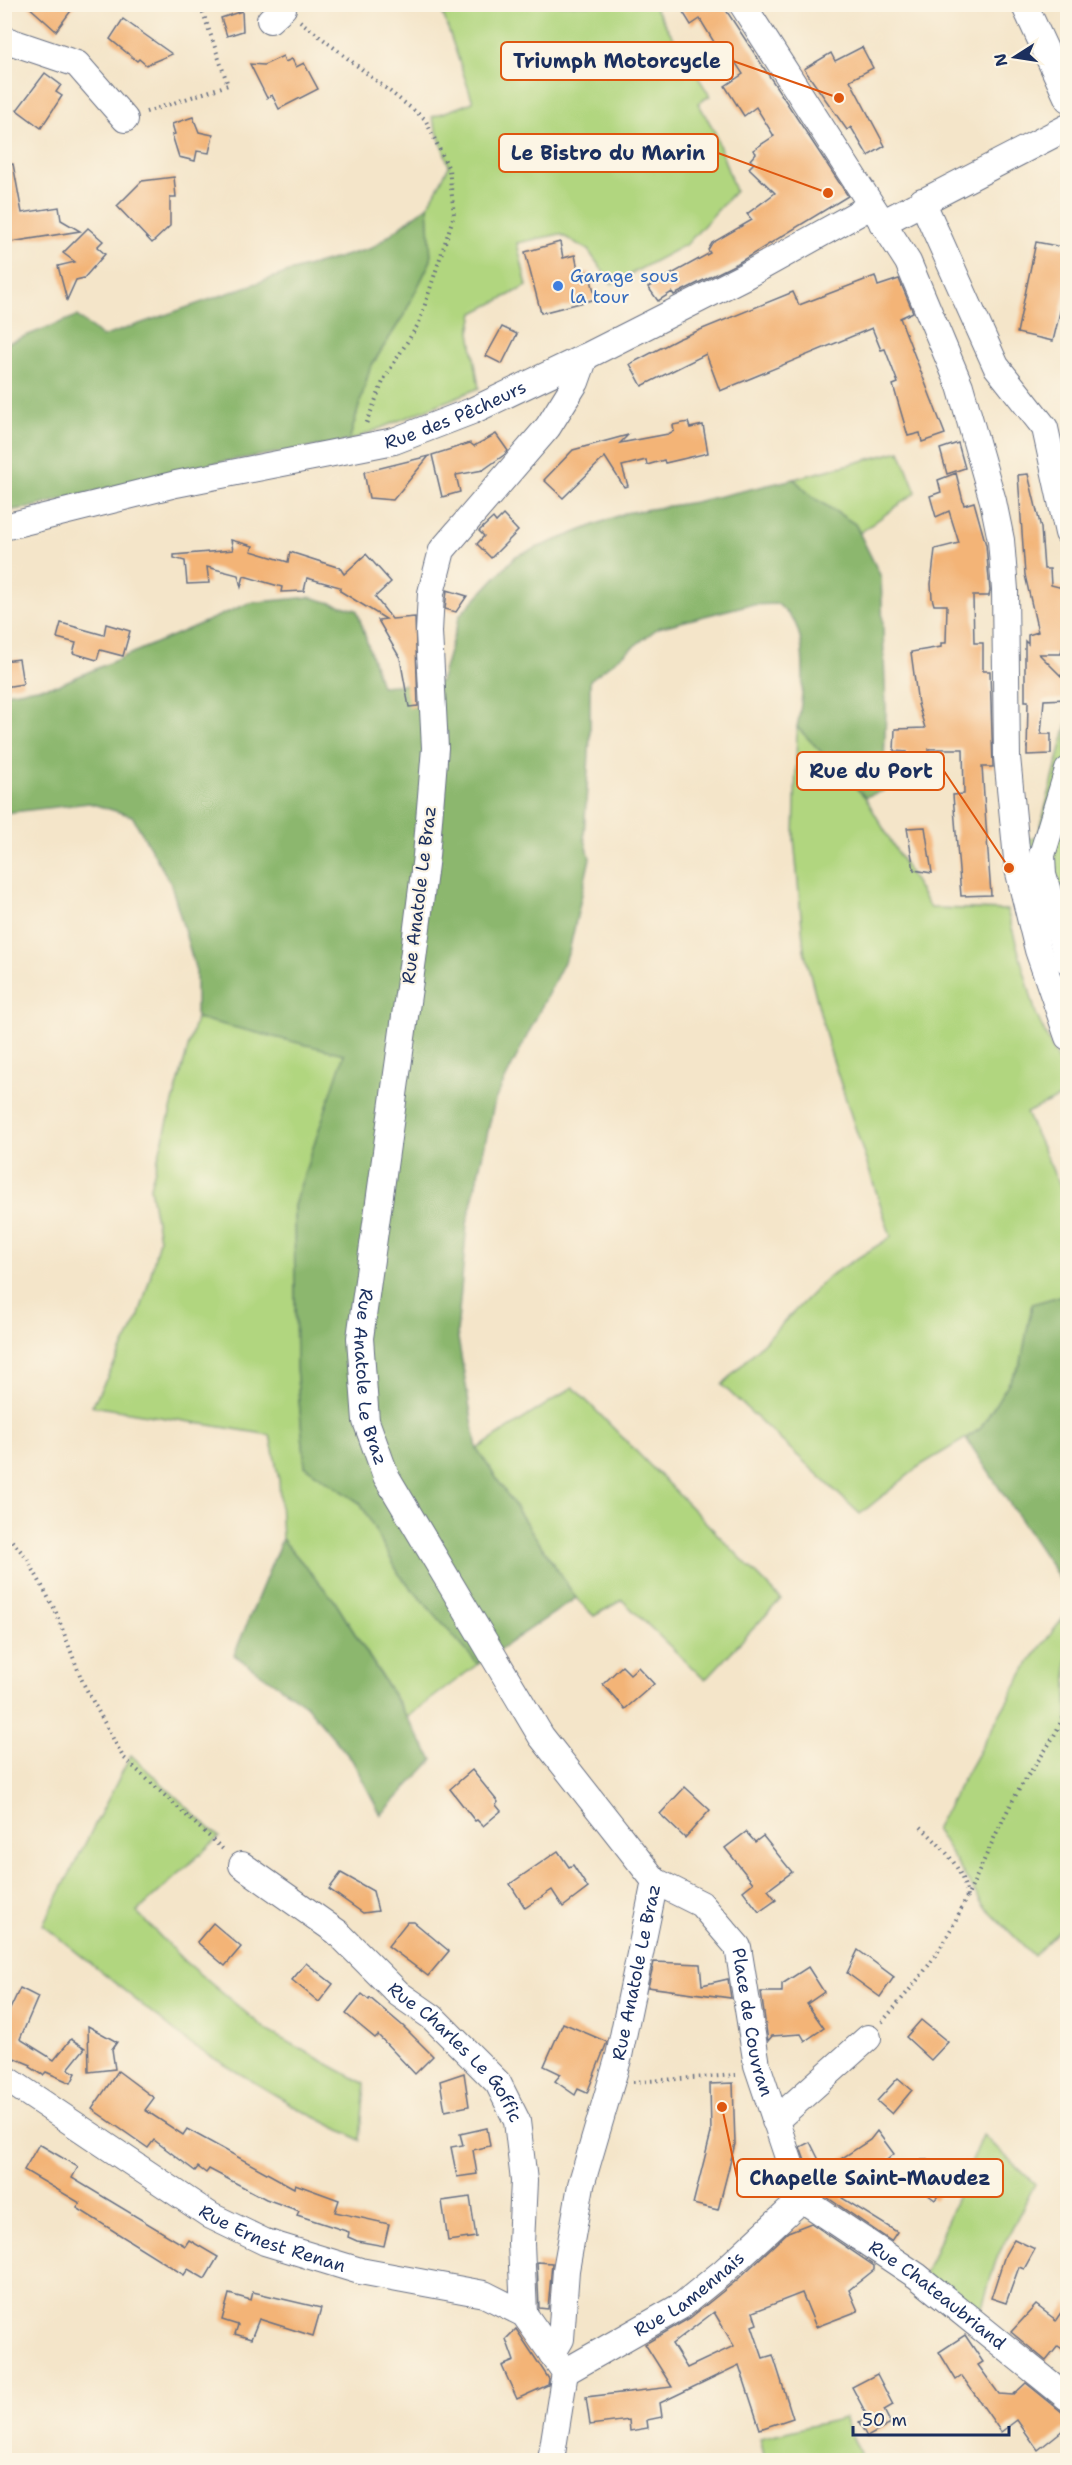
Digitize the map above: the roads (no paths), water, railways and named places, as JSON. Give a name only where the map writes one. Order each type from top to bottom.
[{"type":"street","points":[[742,4],[908,262],[960,386],[993,501],[1001,540],[1005,591],[1007,758],[1018,869],[1038,950],[1068,1037]]},
{"type":"street","points":[[1024,4],[1068,99]]},
{"type":"street","points":[[5,35],[77,64],[126,119]]},
{"type":"street","name":"Rue des Pêcheurs","points":[[4,527],[176,484],[364,449],[394,441],[471,411],[585,357],[744,276],[877,215],[922,201],[1068,127]]},
{"type":"street","points":[[922,201],[996,366],[1056,429],[1068,533]]},
{"type":"street","name":"Rue Anatole Le Braz","points":[[551,2460],[566,2271],[581,2185],[611,2083],[636,1983],[655,1881],[541,1736],[386,1476],[366,1421],[360,1338],[426,856],[435,748],[429,632],[431,593],[442,550],[548,427],[576,382],[585,357]]},
{"type":"street","points":[[1068,770],[1042,855],[1043,875],[1068,961]]},
{"type":"street","name":"Rue Charles Le Goffic","points":[[242,1865],[337,1932],[399,1994],[432,2017],[498,2083],[517,2121],[524,2181],[521,2243],[524,2314]]},
{"type":"street","name":"Place de Couvran","points":[[655,1881],[701,1904],[738,1947],[759,2073],[802,2199]]},
{"type":"street","points":[[775,2121],[868,2038]]},
{"type":"street","name":"Rue Ernest Renan","points":[[4,2077],[211,2216],[265,2242],[360,2271],[484,2294],[524,2314],[559,2363]]},
{"type":"street","name":"Rue Lamennais","points":[[559,2363],[681,2306],[724,2271],[802,2199]]},
{"type":"street","name":"Rue Chateaubriand","points":[[802,2199],[917,2276],[1068,2398]]},
{"type":"place","name":"Triumph Motorcycle","points":[[839,98]]},
{"type":"place","name":"Le Bistro du Marin","points":[[828,193]]},
{"type":"place","name":"Garage sous la tour","points":[[558,286]]},
{"type":"place","name":"Rue du Port","points":[[1009,868]]},
{"type":"place","name":"Chapelle Saint-Maudez","points":[[722,2107]]}]
